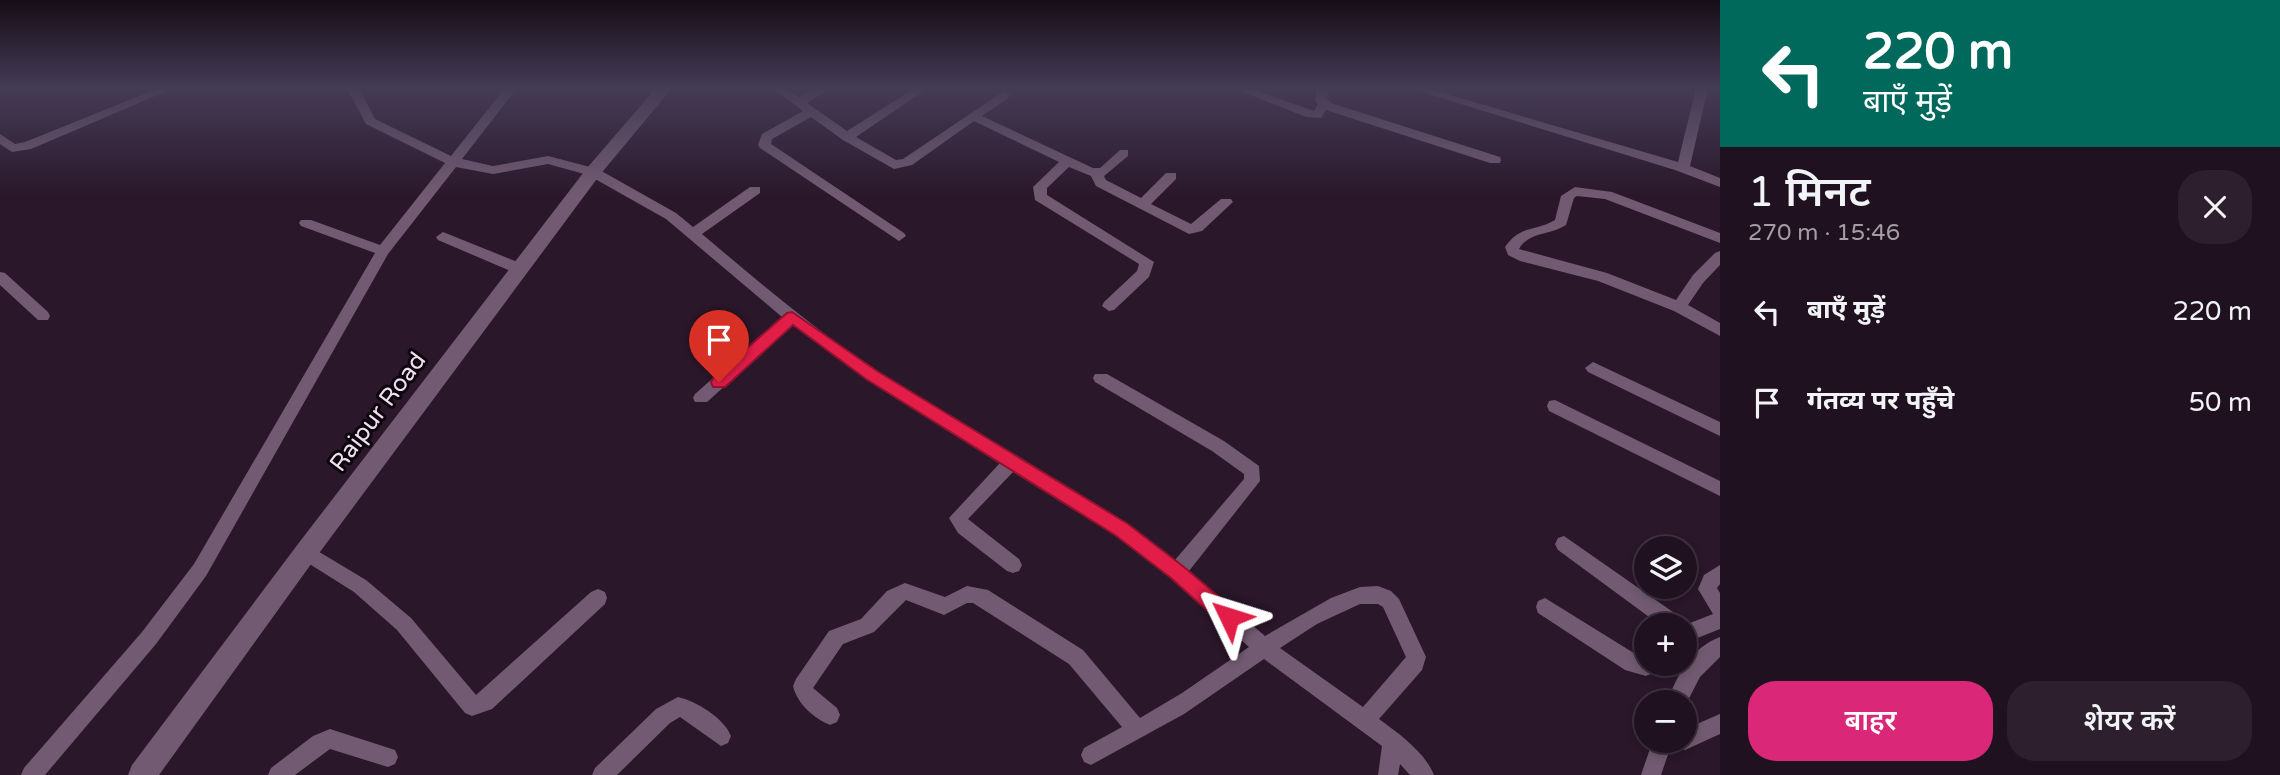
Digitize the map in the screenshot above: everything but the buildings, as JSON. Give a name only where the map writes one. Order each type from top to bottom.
[{"type":"main road","name":"Raipur Road","points":[[150,772],[306,552],[593,172],[633,124]]},
{"type":"street","points":[[3,145],[16,149],[80,124]]},
{"type":"street","points":[[376,124],[454,162],[493,170],[545,160],[593,172],[671,216],[792,317],[872,375],[1121,530],[1177,572],[1263,647],[1365,720],[1393,743],[1424,775]]},
{"type":"street","points":[[31,775],[149,638],[200,570],[383,251],[483,124]]},
{"type":"street","points":[[789,124],[766,137],[764,145],[899,236]]},
{"type":"street","points":[[829,124],[890,164],[899,165],[961,124]]},
{"type":"street","points":[[847,137],[867,124]]},
{"type":"street","points":[[990,124],[1067,162],[1096,173],[1106,171],[1124,153]]},
{"type":"street","points":[[1386,124],[1495,160]]},
{"type":"street","points":[[1536,124],[1680,167],[1720,183]]},
{"type":"street","points":[[1680,167],[1684,164],[1693,124]]},
{"type":"street","points":[[1067,162],[1041,187],[1040,197],[1147,262],[1144,273],[1110,306]]},
{"type":"street","points":[[1096,173],[1101,183],[1179,226],[1192,230],[1226,202]]},
{"type":"street","points":[[1142,205],[1171,176]]},
{"type":"street","points":[[694,233],[755,190]]},
{"type":"street","points":[[1720,238],[1613,197],[1575,191],[1568,196],[1561,222],[1553,227],[1522,234],[1512,247],[1513,252],[1520,256],[1602,276],[1679,307],[1720,330]]},
{"type":"street","points":[[306,223],[383,251]]},
{"type":"street","points":[[443,237],[520,269]]},
{"type":"street","points":[[1679,307],[1698,279],[1720,256]]},
{"type":"street","points":[[0,277],[43,316]]},
{"type":"street","points":[[701,398],[792,317]]},
{"type":"street","points":[[1594,368],[1720,429]]},
{"type":"street","points":[[1101,378],[1218,446],[1253,471],[1252,481],[1177,572]]},
{"type":"street","points":[[1555,406],[1720,489]]},
{"type":"street","points":[[1013,461],[960,515],[958,521],[1013,565]]},
{"type":"street","points":[[1564,544],[1658,613]]},
{"type":"street","points":[[306,552],[360,586],[404,624],[472,706],[485,702],[598,597]]},
{"type":"street","points":[[1720,573],[1710,581],[1707,589],[1720,609]]},
{"type":"street","points":[[830,715],[805,694],[803,686],[836,637],[867,626],[894,597],[905,591],[921,595],[944,607],[964,593],[972,593],[981,596],[1076,657],[1137,730]]},
{"type":"street","points":[[1091,755],[1187,702],[1263,647],[1350,597],[1371,594],[1387,599],[1400,619],[1404,634],[1414,651],[1415,663],[1365,720]]},
{"type":"street","points":[[1545,607],[1634,664]]},
{"type":"street","points":[[1697,627],[1720,620]]},
{"type":"street","points":[[1682,690],[1686,678],[1716,648],[1697,638]]},
{"type":"street","points":[[601,775],[663,716],[678,707],[688,709],[721,736]]},
{"type":"street","points":[[1697,735],[1720,724]]},
{"type":"street","points":[[278,775],[320,743],[330,739],[388,758]]},
{"type":"street","points":[[1388,775],[1393,743]]},
{"type":"route","points":[[719,382],[792,317],[872,375],[1121,530],[1177,572],[1229,617]]}]
